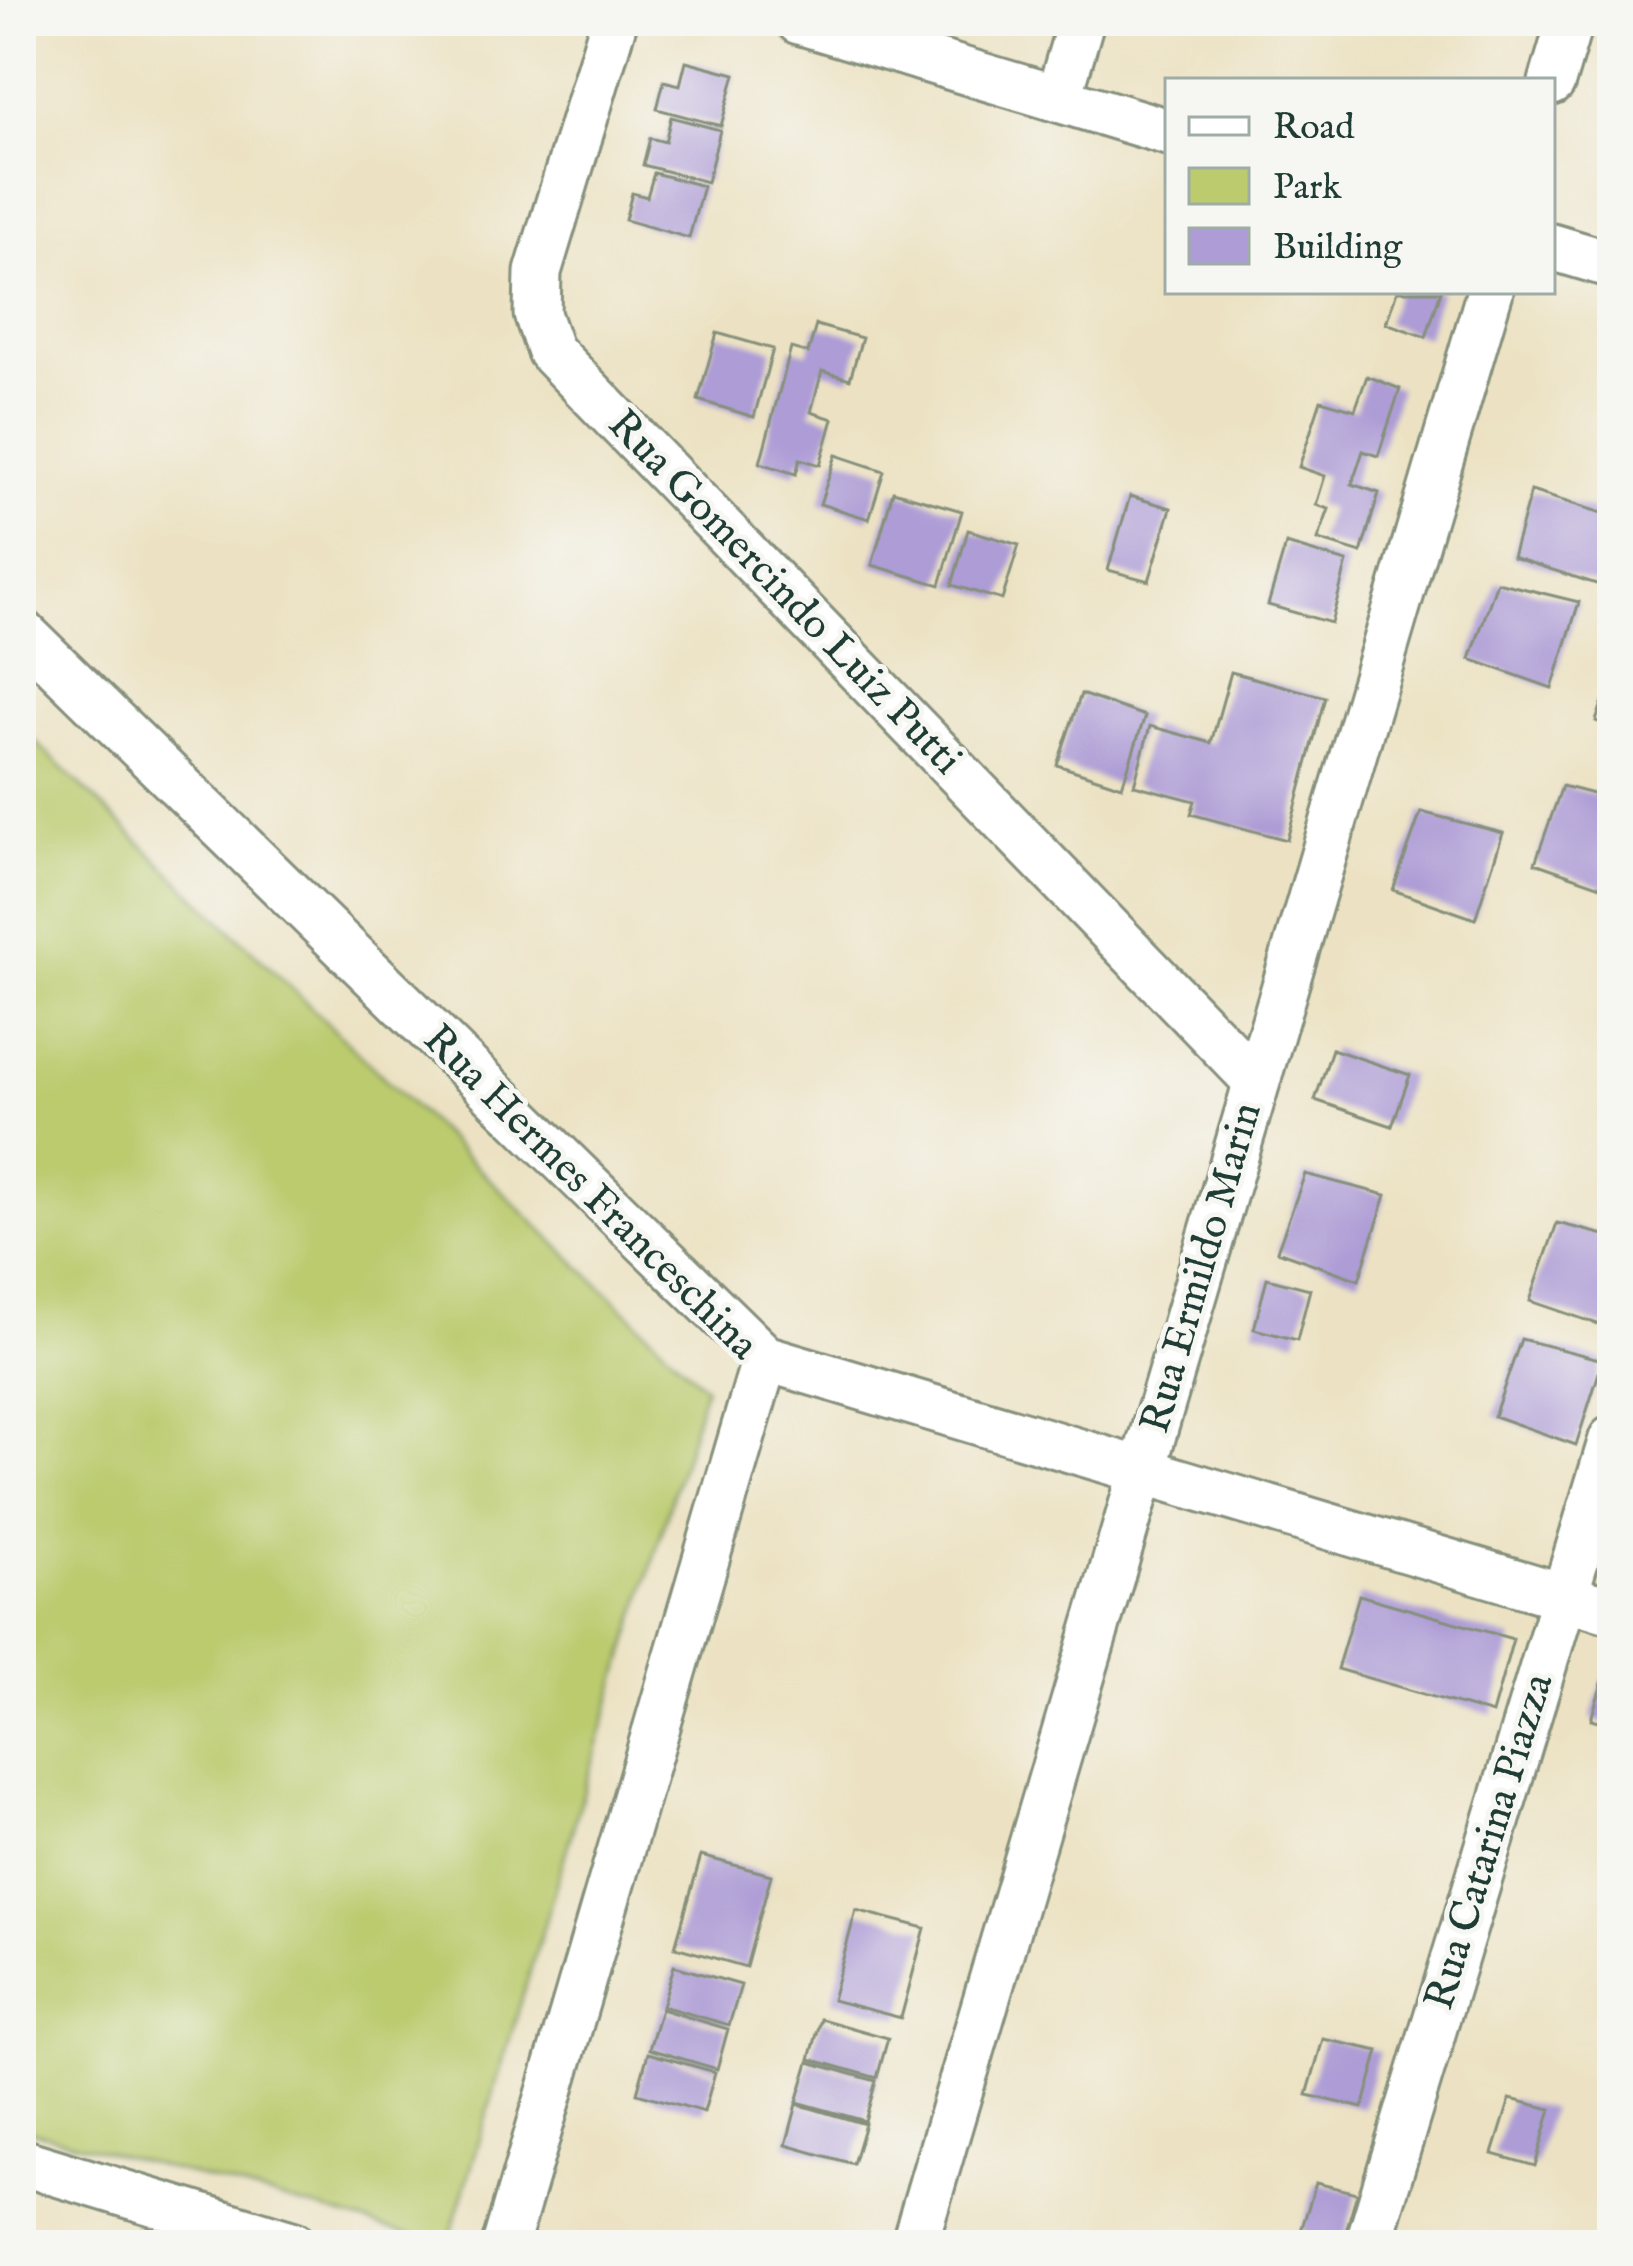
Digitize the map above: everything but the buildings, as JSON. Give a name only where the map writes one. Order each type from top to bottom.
[{"type":"street","name":"Rua Gomercindo Luiz Putti","points":[[614,21],[538,272],[537,314],[550,351],[1257,1082]]},
{"type":"street","points":[[799,21],[1165,131]]},
{"type":"street","points":[[1058,99],[1082,21]]},
{"type":"street","points":[[1553,78],[1570,21]]},
{"type":"street","points":[[1555,248],[1612,265]]},
{"type":"street","name":"Rua Ermildo Marin","points":[[914,2245],[1489,294]]},
{"type":"street","name":"Rua Hermes Franceschina","points":[[21,631],[765,1358],[505,2245]]},
{"type":"street","points":[[765,1358],[1612,1611]]},
{"type":"street","name":"Rua Catarina Piazza","points":[[1368,2245],[1612,1439]]},
{"type":"street","points":[[21,2162],[294,2245]]},
{"type":"green space","points":[[21,728],[705,1387],[448,2245],[21,2128]]}]
